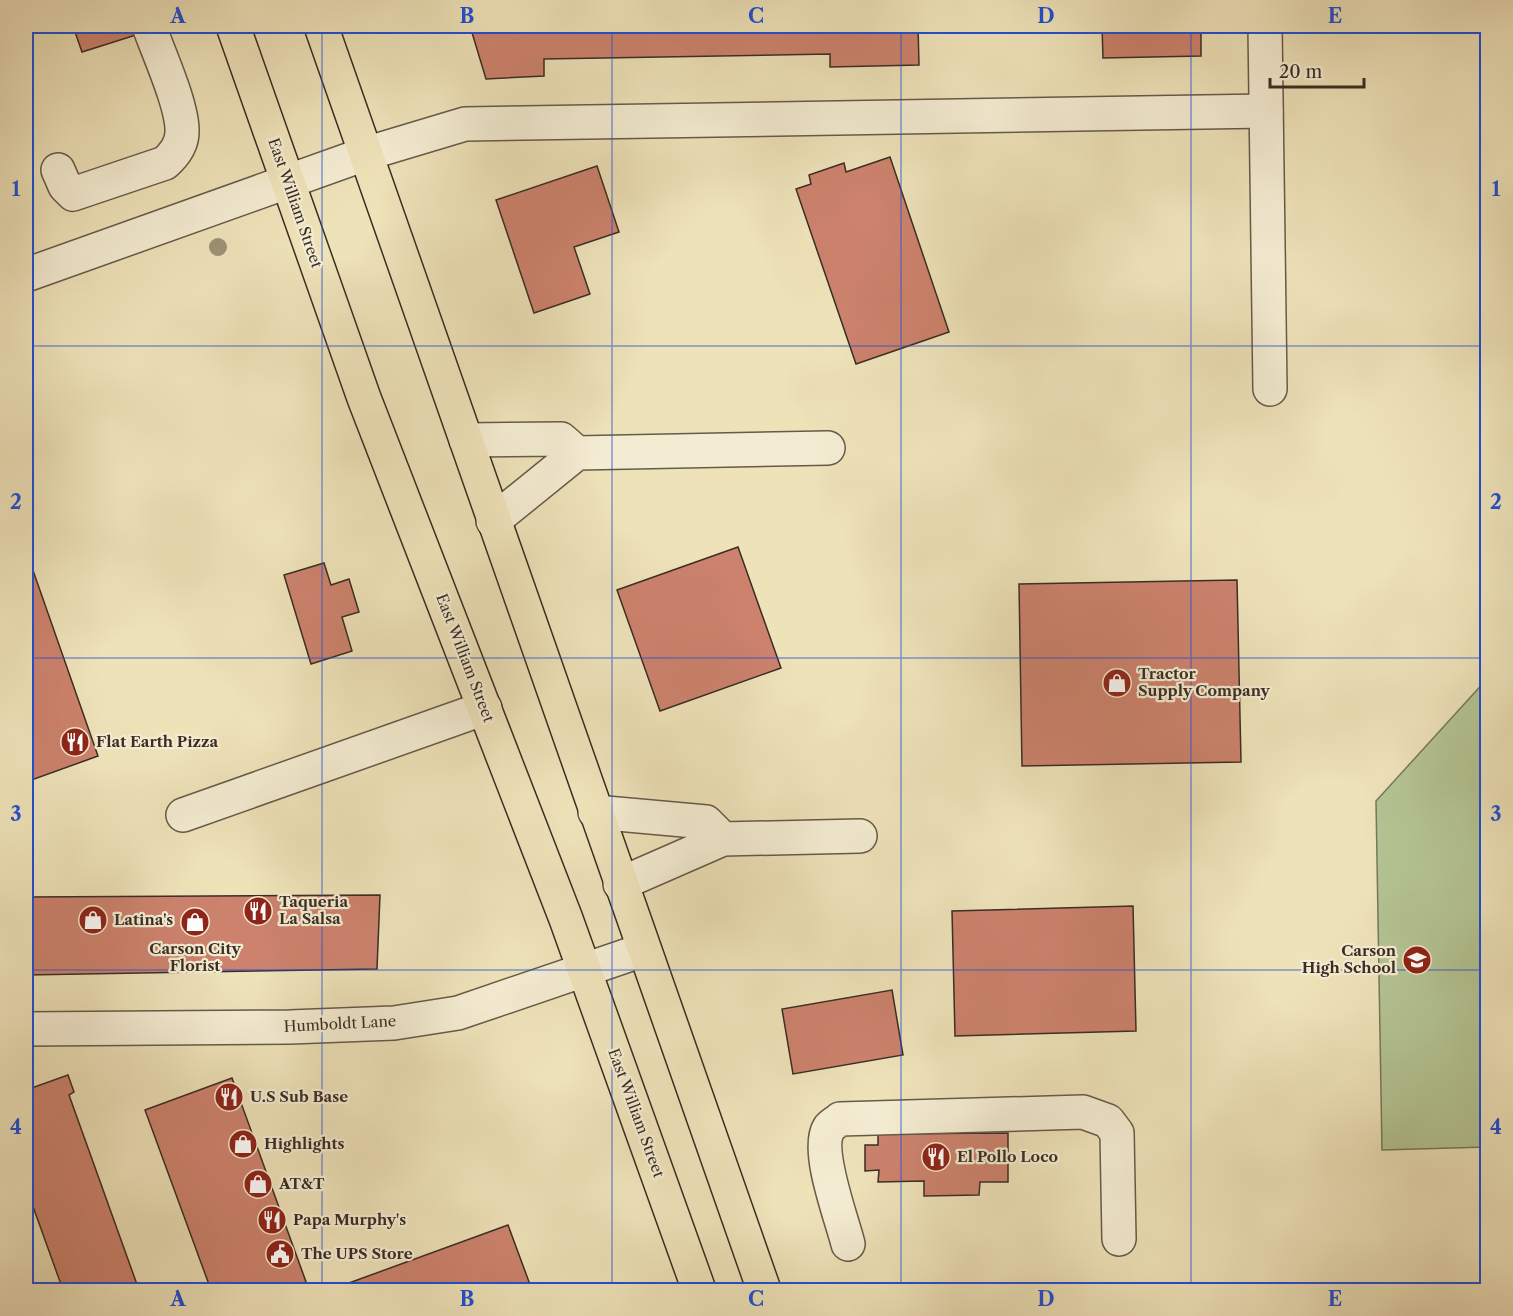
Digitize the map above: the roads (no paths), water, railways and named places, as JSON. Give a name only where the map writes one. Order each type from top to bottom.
[{"type":"main road","name":"East William Street","points":[[233,26],[364,398],[585,971],[699,1290]]},
{"type":"main road","points":[[321,26],[764,1290]]},
{"type":"street","points":[[58,170],[65,186],[73,194],[165,163],[173,156],[181,141],[182,130],[178,109],[149,26]]},
{"type":"street","points":[[1264,26],[1270,388]]},
{"type":"street","points":[[26,275],[364,154],[438,130],[485,122],[1266,111]]},
{"type":"street","points":[[466,440],[561,439],[577,453]]},
{"type":"street","points":[[493,521],[577,453],[828,448]]},
{"type":"street","points":[[183,815],[484,708]]},
{"type":"street","points":[[595,812],[706,822],[723,839]]},
{"type":"street","points":[[620,884],[723,839],[860,836]]},
{"type":"street","name":"Humboldt Lane","points":[[26,1029],[290,1027],[394,1023],[458,1013],[643,950]]},
{"type":"street","points":[[848,1244],[825,1156],[825,1140],[830,1128],[840,1119],[1083,1112],[1108,1121],[1117,1134],[1119,1239]]},
{"type":"place","name":"Tractor Supply Company","points":[[1117,683]]},
{"type":"place","name":"Flat Earth Pizza","points":[[75,742]]},
{"type":"place","name":"Taqueria La Salsa","points":[[258,911]]},
{"type":"place","name":"Latina's","points":[[93,920]]},
{"type":"place","name":"Carson City Florist","points":[[195,922]]},
{"type":"place","name":"Carson High School","points":[[1417,960]]},
{"type":"place","name":"U.S Sub Base","points":[[229,1097]]},
{"type":"place","name":"Highlights","points":[[243,1144]]},
{"type":"place","name":"El Pollo Loco","points":[[936,1157]]},
{"type":"place","name":"AT&T","points":[[258,1184]]},
{"type":"place","name":"Papa Murphy's","points":[[272,1220]]},
{"type":"place","name":"The UPS Store","points":[[280,1254]]}]
